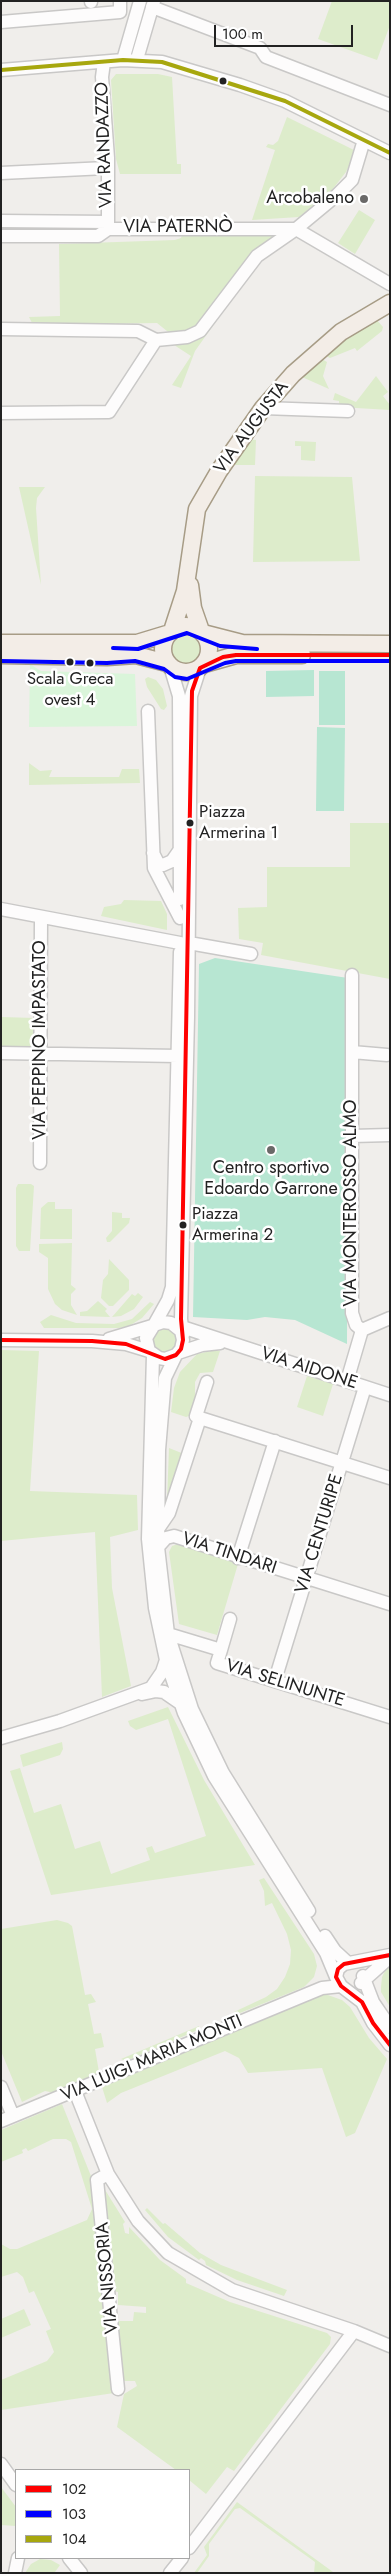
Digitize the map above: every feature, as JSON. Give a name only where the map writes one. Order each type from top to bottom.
[{"type":"main road","name":"VIA AUGUSTA","points":[[189,568],[195,518],[201,500],[263,408],[293,374],[329,342],[390,303]]},
{"type":"main road","points":[[169,665],[163,648],[181,608],[189,568]]},
{"type":"main road","points":[[189,568],[192,600],[209,649],[202,666]]},
{"type":"main road","points":[[1,643],[137,643],[187,626],[242,643],[390,644]]},
{"type":"main road","points":[[1,655],[107,657],[136,655],[169,665],[182,672],[192,672],[202,666],[236,655],[390,655]]},
{"type":"street","points":[[123,60],[140,1]]},
{"type":"street","points":[[136,59],[153,4],[260,48],[266,57],[390,105]]},
{"type":"street","points":[[1,22],[120,7]]},
{"type":"street","points":[[1,70],[136,59],[162,62],[240,85],[285,102],[390,153]]},
{"type":"street","name":"VIA RANDAZZO","points":[[104,62],[102,77],[108,225]]},
{"type":"street","points":[[1,329],[138,331],[156,340],[187,337],[200,331],[257,256],[296,229],[352,180],[364,140]]},
{"type":"street","points":[[1,173],[106,168]]},
{"type":"street","name":"VIA PATERNÒ","points":[[1,221],[296,229]]},
{"type":"street","name":"VIA PATERNÒ","points":[[1,236],[98,236],[108,225]]},
{"type":"street","points":[[296,229],[390,284]]},
{"type":"street","points":[[1,413],[109,412],[156,340]]},
{"type":"street","points":[[263,408],[348,411]]},
{"type":"street","points":[[107,657],[144,662],[160,668],[176,688]]},
{"type":"street","points":[[169,665],[179,696],[180,918],[184,943],[178,1056],[172,1287],[168,1300],[146,1338],[151,1353],[148,1539],[155,1608],[166,1660],[180,1703],[214,1776],[326,1953],[343,1974],[362,2002],[373,2023],[390,2045]]},
{"type":"street","points":[[202,666],[191,696],[184,943],[180,1329],[183,1345],[168,1368],[162,1393],[158,1547],[168,1634],[192,1710],[223,1773],[330,1944],[343,1974],[353,1989],[362,1979],[390,1957]]},
{"type":"street","points":[[148,711],[154,868],[180,918]]},
{"type":"street","points":[[153,852],[158,863],[163,865],[172,861],[180,848]]},
{"type":"street","points":[[1,909],[251,954]]},
{"type":"street","name":"VIA PEPPINO IMPASTATO","points":[[40,1163],[42,1054],[41,917]]},
{"type":"street","name":"VIA MONTEROSSO ALMO","points":[[352,975],[352,1313],[356,1325],[362,1330]]},
{"type":"street","points":[[352,1052],[387,1055]]},
{"type":"street","points":[[1,1053],[178,1056]]},
{"type":"street","points":[[352,1136],[390,1135]]},
{"type":"street","points":[[346,1381],[362,1330],[390,1318]]},
{"type":"street","points":[[92,1342],[124,1336],[162,1322],[180,1329]]},
{"type":"street","name":"VIA AIDONE","points":[[180,1329],[390,1395]]},
{"type":"street","points":[[1,1340],[126,1344],[165,1359],[212,1343],[228,1344]]},
{"type":"street","points":[[207,1382],[196,1416],[390,1478]]},
{"type":"street","name":"VIA CENTURIPE","points":[[274,1680],[365,1387]]},
{"type":"street","points":[[158,1529],[169,1513],[200,1418]]},
{"type":"street","points":[[238,1558],[275,1441]]},
{"type":"street","name":"VIA TINDARI","points":[[158,1547],[166,1538],[174,1536],[238,1558],[390,1604]]},
{"type":"street","points":[[221,1650],[230,1619]]},
{"type":"street","name":"VIA SELINUNTE","points":[[168,1634],[221,1650],[217,1662],[390,1717]]},
{"type":"street","points":[[1,1738],[60,1721],[151,1688],[162,1672],[166,1660]]},
{"type":"street","points":[[133,1696],[156,1691],[171,1696],[180,1703]]},
{"type":"street","points":[[343,1974],[390,1957]]},
{"type":"street","points":[[343,1974],[361,1970],[362,1979],[373,2002],[390,2027]]},
{"type":"street","name":"VIA LUIGI MARIA MONTI","points":[[7,2119],[302,1996],[343,1974]]},
{"type":"street","points":[[1,2086],[7,2119]]},
{"type":"street","points":[[75,2090],[108,2174],[138,2221],[175,2257],[232,2290],[354,2331],[390,2346]]},
{"type":"street","name":"VIA NISSORIA","points":[[108,2174],[97,2180],[118,2389]]},
{"type":"street","points":[[190,2547],[354,2331]]},
{"type":"street","points":[[1,2464],[15,2484]]},
{"type":"street","points":[[70,2559],[81,2573]]},
{"type":"street","points":[[170,2573],[181,2559]]},
{"type":"green space","points":[[332,1],[390,1],[390,25],[377,60],[318,39]]},
{"type":"green space","points":[[116,74],[158,74],[172,77],[177,164],[181,164],[181,174],[120,174],[116,159],[111,80]]},
{"type":"green space","points":[[287,117],[356,151],[346,172],[332,190],[299,217],[252,220],[275,150],[266,147],[268,144],[273,145],[278,141]]},
{"type":"green space","points":[[359,210],[375,220],[355,254],[338,243]]},
{"type":"green space","points":[[274,234],[275,237],[251,253],[200,327],[172,335],[157,323],[33,325],[29,317],[60,316],[59,244],[175,240],[181,238],[182,235]]},
{"type":"green space","points":[[223,305],[227,306],[195,351],[181,388],[172,385],[191,356],[171,343],[190,339]]},
{"type":"green space","points":[[376,319],[383,327],[382,331],[357,351],[355,348],[330,358],[328,357],[326,353],[347,336]]},
{"type":"green space","points":[[320,358],[327,362],[323,376],[329,389],[302,377]]},
{"type":"green space","points":[[376,376],[388,392],[383,396],[390,405],[390,410],[339,407],[339,401],[333,400],[335,393],[356,402]]},
{"type":"green space","points":[[248,439],[256,440],[255,465],[233,465]]},
{"type":"green space","points":[[295,441],[316,442],[315,461],[301,460],[301,446],[295,446]]},
{"type":"green space","points":[[255,476],[352,477],[360,561],[253,562]]},
{"type":"green space","points":[[19,487],[45,487],[37,498],[36,508],[41,585]]},
{"type":"green space","points":[[186,636],[196,640],[200,650],[196,660],[186,664],[176,660],[172,650],[176,640]]},
{"type":"green space","points":[[30,664],[41,671],[135,674],[137,726],[29,727]]},
{"type":"green space","points":[[314,670],[314,696],[266,697],[266,671]]},
{"type":"green space","points":[[319,671],[345,671],[345,725],[319,725]]},
{"type":"green space","points":[[148,677],[156,680],[163,689],[167,706],[164,710],[161,709],[147,687],[145,679]]},
{"type":"green space","points":[[317,727],[345,728],[344,811],[316,811]]},
{"type":"green space","points":[[29,763],[40,771],[52,770],[49,777],[119,777],[122,769],[139,769],[140,783],[29,785]]},
{"type":"green space","points":[[350,823],[390,823],[390,979],[261,955],[263,943],[239,939],[238,908],[267,907],[267,867],[350,867]]},
{"type":"green space","points":[[124,900],[161,901],[167,914],[167,930],[101,916],[104,907],[121,904]]},
{"type":"green space","name":"Centro sportivo Edoardo Garrone","points":[[215,958],[348,978],[347,1344],[295,1320],[265,1317],[247,1320],[193,1317],[199,964]]},
{"type":"green space","points":[[1,1017],[35,1018],[35,1040],[30,1049],[1,1048]]},
{"type":"green space","points":[[18,1184],[31,1184],[34,1186],[30,1251],[19,1251],[16,1246],[16,1188]]},
{"type":"green space","points":[[48,1202],[55,1202],[55,1209],[72,1209],[72,1239],[40,1239],[41,1208]]},
{"type":"green space","points":[[112,1212],[122,1213],[122,1218],[130,1218],[129,1223],[110,1242],[107,1242],[106,1238],[112,1231]]},
{"type":"green space","points":[[72,1243],[71,1285],[76,1289],[71,1294],[71,1305],[77,1315],[62,1310],[55,1304],[48,1289],[48,1258],[39,1252],[39,1244]]},
{"type":"green space","points":[[109,1259],[129,1280],[129,1290],[113,1306],[109,1306],[101,1298],[103,1280],[108,1274]]},
{"type":"green space","points":[[138,1293],[143,1297],[134,1309],[121,1316],[112,1317],[132,1294],[135,1296]]},
{"type":"green space","points":[[98,1301],[107,1309],[105,1311],[110,1317],[80,1316],[80,1312],[87,1311]]},
{"type":"green space","points":[[150,1302],[154,1304],[142,1318],[129,1326],[119,1328],[44,1328],[40,1322],[51,1315],[76,1323],[114,1324],[132,1319]]},
{"type":"green space","points":[[165,1328],[173,1332],[177,1340],[173,1348],[165,1352],[157,1348],[153,1340],[157,1332]]},
{"type":"green space","points":[[1,1350],[39,1351],[30,1491],[137,1495],[138,1530],[110,1537],[112,1588],[131,1686],[102,1697],[95,1532],[1,1541]]},
{"type":"green space","points":[[215,1350],[220,1351],[213,1372],[200,1373],[195,1382],[195,1402],[192,1415],[186,1417],[171,1412],[174,1388],[180,1372],[197,1354]]},
{"type":"green space","points":[[307,1376],[333,1384],[323,1416],[297,1407]]},
{"type":"green space","points":[[169,1448],[184,1454],[169,1500],[167,1500]]},
{"type":"green space","points":[[178,1544],[238,1564],[217,1635],[179,1624],[169,1552],[172,1546]]},
{"type":"green space","points":[[168,1707],[204,1780],[255,1865],[51,1895],[10,1771],[20,1768],[34,1813],[61,1804],[75,1849],[100,1841],[111,1874],[150,1860],[146,1848],[152,1846],[155,1853],[206,1836],[168,1719],[136,1730],[130,1726],[128,1721]]},
{"type":"green space","points":[[62,1742],[63,1749],[60,1755],[23,1767],[20,1755]]},
{"type":"green space","points":[[264,1878],[314,1954],[317,1966],[314,1977],[304,1987],[235,2015],[234,2012],[266,1997],[277,1989],[285,1977],[290,1964],[291,1950],[287,1934],[272,1903],[265,1906],[264,1891],[259,1880]]},
{"type":"green space","points":[[57,1920],[72,1926],[85,1995],[91,1994],[96,2002],[88,2004],[94,2034],[101,2033],[104,2047],[95,2049],[99,2072],[55,2093],[45,2091],[22,2102],[1,2051],[1,1929]]},
{"type":"green space","points":[[390,1961],[390,2007],[381,1992],[381,1987],[382,1977]]},
{"type":"green space","points":[[325,1994],[342,2000],[350,2007],[369,2038],[387,2059],[355,2133],[346,2137],[322,2068],[248,2073],[239,2058],[225,2051],[121,2093],[107,2103],[102,2087]]},
{"type":"green space","points":[[199,2026],[198,2030],[126,2061],[121,2059]]},
{"type":"green space","points":[[62,2104],[93,2181],[114,2393],[1,2410],[1,2380],[47,2361],[54,2352],[46,2331],[51,2329],[34,2291],[29,2293],[23,2277],[17,2272],[1,2277],[1,2244],[10,2249],[17,2249],[87,2220],[92,2209],[71,2142],[66,2139],[53,2139],[28,2151],[26,2148],[22,2150],[23,2153],[1,2162],[1,2130]]},
{"type":"green space","points":[[102,2185],[125,2222],[123,2224],[125,2233],[129,2234],[129,2227],[160,2260],[186,2279],[186,2283],[230,2302],[327,2333],[331,2337],[330,2344],[234,2471],[227,2467],[206,2494],[190,2481],[190,2469],[175,2469],[117,2427],[124,2394],[137,2386],[135,2381],[121,2381],[114,2321],[133,2321],[134,2312],[146,2313],[146,2307],[118,2305],[118,2292],[112,2291]]},
{"type":"green space","points":[[147,2208],[163,2224],[165,2223],[200,2253],[221,2265],[287,2290],[284,2296],[237,2280],[206,2265],[205,2261],[201,2258],[199,2260],[168,2237],[145,2210]]},
{"type":"green space","points":[[24,2309],[31,2325],[1,2338],[1,2319]]},
{"type":"green space","points":[[1,2487],[15,2506],[15,2526],[1,2525]]},
{"type":"green space","points":[[237,2502],[333,2572],[337,2573],[314,2573],[315,2562],[240,2508],[235,2509],[209,2544],[209,2556],[197,2573],[194,2573],[207,2555],[204,2547]]},
{"type":"green space","points":[[40,2559],[51,2560],[60,2565],[55,2572],[25,2573],[31,2564]]},
{"type":"transit line","name":"104","points":[[1,70],[123,60],[162,62],[285,101],[390,153]]},
{"type":"transit line","name":"103","points":[[113,648],[138,649],[187,633],[220,646],[257,649]]},
{"type":"transit line","name":"102","points":[[1,1340],[92,1341],[126,1344],[165,1359],[176,1355],[181,1349],[183,1340],[181,1319],[192,691],[200,668],[223,657],[236,655],[390,655]]},
{"type":"transit line","name":"103","points":[[1,661],[107,663],[135,661],[164,669],[175,677],[187,679],[225,663],[236,661],[390,661]]},
{"type":"transit line","name":"102","points":[[390,1955],[344,1964],[338,1969],[336,1977],[341,1986],[362,2002],[373,2023],[390,2045]]},
{"type":"place","name":"Arcobaleno","points":[[364,199]]},
{"type":"place","name":"Scala Greca ovest 4","points":[[70,662]]},
{"type":"place","name":"Piazza Armerina 1","points":[[190,823]]},
{"type":"place","name":"Centro sportivo Edoardo Garrone","points":[[271,1150]]},
{"type":"place","name":"Piazza Armerina 2","points":[[183,1225]]}]
